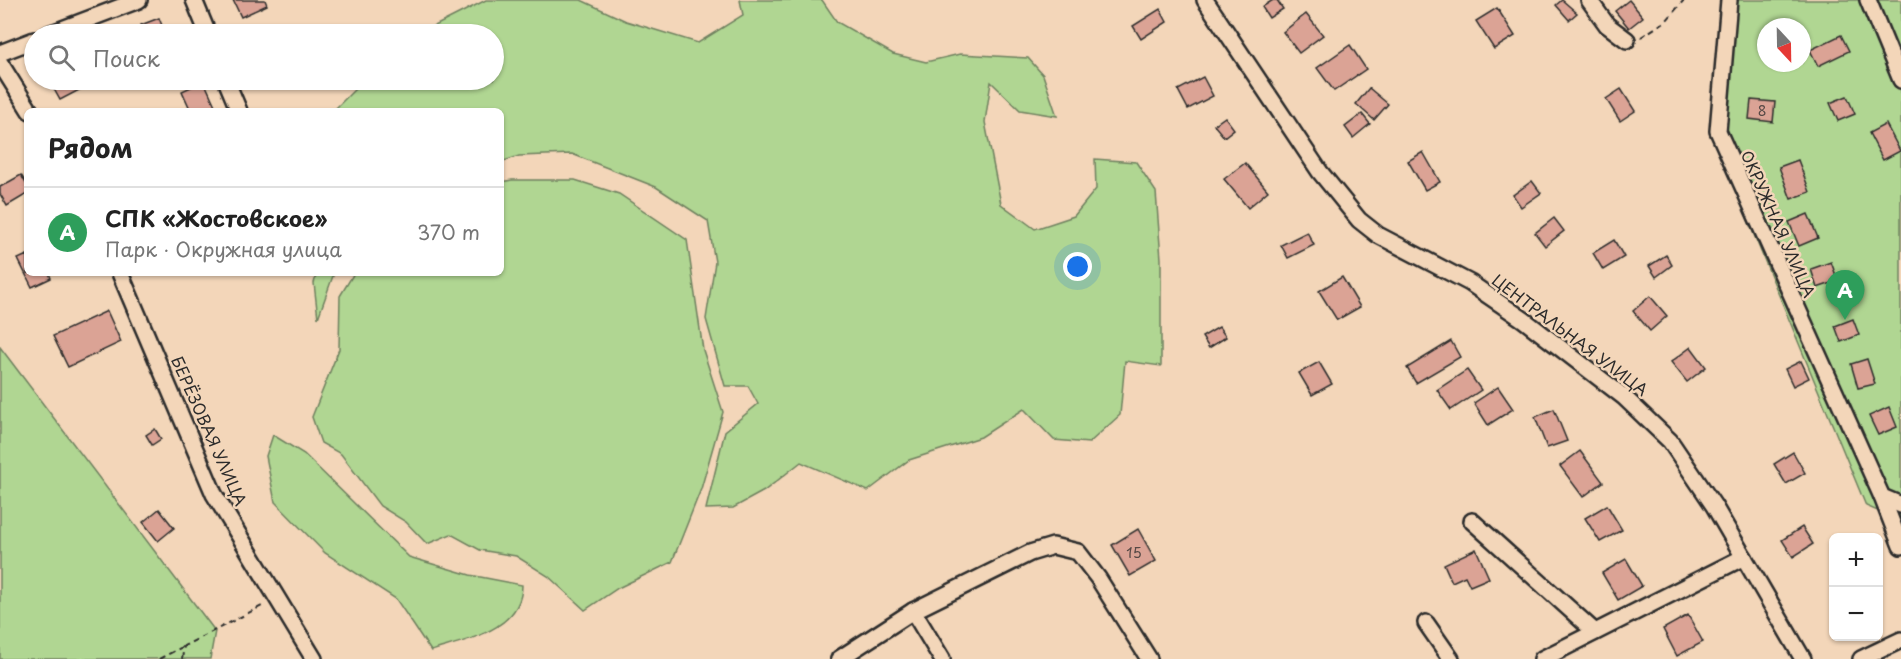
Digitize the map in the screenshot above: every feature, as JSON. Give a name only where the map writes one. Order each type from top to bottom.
[{"type":"street","points":[[75,24],[139,0]]},
{"type":"street","points":[[194,0],[204,24]]},
{"type":"street","name":"ЦЕНТРАЛЬНАЯ УЛИЦА","points":[[1204,0],[1320,172],[1359,220],[1378,235],[1470,284],[1524,320],[1648,418],[1684,460],[1803,659]]},
{"type":"street","points":[[1589,0],[1607,24],[1627,40]]},
{"type":"street","name":"ОКРУЖНАЯ УЛИЦА","points":[[1729,0],[1718,131],[1901,546]]},
{"type":"street","points":[[1868,0],[1901,80]]},
{"type":"street","points":[[0,53],[24,44]]},
{"type":"street","points":[[0,63],[28,108]]},
{"type":"street","points":[[230,90],[237,108]]},
{"type":"street","name":"БЕРЁЗОВАЯ УЛИЦА","points":[[121,276],[214,494],[314,659]]},
{"type":"street","points":[[1881,497],[1901,505]]},
{"type":"street","points":[[1473,521],[1594,632]]},
{"type":"street","points":[[839,659],[913,611],[1030,553],[1053,546],[1078,552],[1098,578],[1149,659]]},
{"type":"street","points":[[1542,659],[1744,557]]},
{"type":"street","points":[[913,611],[942,659]]},
{"type":"street","points":[[1426,623],[1450,659]]},
{"type":"street","points":[[1861,659],[1901,640]]},
{"type":"path","points":[[1627,40],[1650,33],[1666,21],[1684,0]]},
{"type":"path","points":[[159,659],[277,598]]},
{"type":"path","points":[[182,659],[184,646]]},
{"type":"green space","points":[[486,0],[581,0],[626,21],[698,43],[743,15],[740,0],[822,0],[837,22],[893,54],[926,62],[960,54],[1028,58],[1043,75],[1057,116],[1020,110],[991,82],[985,122],[1001,204],[1035,229],[1074,216],[1096,189],[1095,159],[1136,162],[1156,192],[1161,259],[1161,366],[1125,361],[1120,415],[1089,443],[1054,440],[1024,409],[981,437],[909,460],[868,491],[801,462],[764,491],[733,508],[706,509],[725,431],[758,404],[748,386],[725,386],[706,319],[715,262],[708,221],[656,187],[572,154],[519,156],[504,161],[504,108],[336,108],[354,90],[504,90],[504,24],[439,24]]},
{"type":"green space","points":[[1722,0],[1901,0],[1901,521],[1866,506],[1712,133]]},
{"type":"green space","points":[[575,180],[619,194],[687,240],[703,350],[723,412],[701,489],[672,562],[618,588],[585,610],[548,576],[516,556],[480,550],[451,534],[427,544],[406,522],[380,506],[341,454],[321,443],[312,417],[339,349],[340,296],[352,276],[504,276],[504,181]]},
{"type":"green space","points":[[316,276],[333,276],[318,318],[314,283]]},
{"type":"green space","points":[[0,347],[215,631],[210,659],[0,659]]},
{"type":"green space","points":[[273,435],[304,454],[409,557],[470,575],[522,585],[513,613],[489,631],[431,651],[396,599],[325,553],[275,502],[266,456]]},
{"type":"building","points":[[233,0],[265,0],[267,5],[241,17]]},
{"type":"building","points":[[1277,0],[1283,9],[1269,18],[1262,7]]},
{"type":"building","points":[[1562,0],[1577,13],[1569,20],[1556,5]]},
{"type":"building","points":[[1629,0],[1643,17],[1629,28],[1615,11]]},
{"type":"building","points":[[1497,8],[1515,36],[1494,49],[1476,21]]},
{"type":"building","points":[[1160,9],[1167,22],[1141,39],[1133,26]]},
{"type":"building","points":[[1306,14],[1323,35],[1299,53],[1283,32]]},
{"type":"building","points":[[159,18],[161,24],[144,24]]},
{"type":"building","points":[[1841,35],[1849,51],[1818,66],[1811,50]]},
{"type":"building","points":[[1350,45],[1366,69],[1334,91],[1317,68]]},
{"type":"building","points":[[1203,77],[1213,96],[1188,109],[1178,90]]},
{"type":"building","points":[[1369,88],[1388,104],[1374,120],[1356,104]]},
{"type":"building","points":[[1621,89],[1635,111],[1620,121],[1606,99]]},
{"type":"building","points":[[54,90],[79,90],[60,100]]},
{"type":"building","points":[[208,90],[216,108],[190,108],[182,91]]},
{"type":"building","points":[[1847,96],[1855,114],[1838,121],[1830,103]]},
{"type":"building","points":[[1751,100],[1775,102],[1773,122],[1749,119]]},
{"type":"building","points":[[1362,114],[1370,124],[1353,138],[1345,127]]},
{"type":"building","points":[[1225,117],[1234,129],[1224,137],[1214,125]]},
{"type":"building","points":[[1886,124],[1900,151],[1883,160],[1869,133]]},
{"type":"building","points":[[1423,152],[1440,182],[1425,190],[1408,161]]},
{"type":"building","points":[[1798,160],[1810,192],[1791,199],[1779,167]]},
{"type":"building","points":[[1245,163],[1268,191],[1248,208],[1224,179]]},
{"type":"building","points":[[21,175],[24,180],[24,196],[7,206],[0,194],[0,187]]},
{"type":"building","points":[[1532,181],[1541,193],[1521,207],[1513,195]]},
{"type":"building","points":[[1808,214],[1818,238],[1799,246],[1789,222]]},
{"type":"building","points":[[1554,218],[1564,231],[1545,246],[1535,233]]},
{"type":"building","points":[[1307,232],[1314,245],[1288,258],[1281,245]]},
{"type":"building","points":[[1614,240],[1624,257],[1603,270],[1593,253]]},
{"type":"building","points":[[1666,255],[1672,265],[1656,277],[1649,266]]},
{"type":"building","points":[[24,256],[24,271],[18,259]]},
{"type":"building","points":[[1831,262],[1838,281],[1817,288],[1811,269]]},
{"type":"building","points":[[26,276],[50,276],[51,278],[32,287]]},
{"type":"building","points":[[1342,277],[1360,307],[1337,320],[1319,291]]},
{"type":"building","points":[[1650,296],[1667,316],[1650,331],[1633,311]]},
{"type":"building","points":[[107,311],[121,342],[68,367],[53,336]]},
{"type":"building","points":[[1853,319],[1859,335],[1841,342],[1835,326]]},
{"type":"building","points":[[1219,327],[1226,337],[1209,348],[1202,337]]},
{"type":"building","points":[[1451,341],[1460,357],[1416,383],[1407,368]]},
{"type":"building","points":[[1691,347],[1706,367],[1687,382],[1671,362]]},
{"type":"building","points":[[1867,359],[1875,384],[1858,388],[1851,364]]},
{"type":"building","points":[[1801,361],[1809,378],[1793,386],[1785,369]]},
{"type":"building","points":[[1319,362],[1332,384],[1312,395],[1299,373]]},
{"type":"building","points":[[1467,370],[1481,390],[1451,410],[1437,390]]},
{"type":"building","points":[[1498,387],[1513,409],[1488,425],[1474,403]]},
{"type":"building","points":[[1889,407],[1897,427],[1878,435],[1869,416]]},
{"type":"building","points":[[1554,409],[1567,441],[1547,448],[1535,417]]},
{"type":"building","points":[[155,429],[161,439],[152,445],[146,435]]},
{"type":"building","points":[[1580,451],[1603,482],[1583,497],[1560,466]]},
{"type":"building","points":[[1793,452],[1805,473],[1786,484],[1774,464]]},
{"type":"building","points":[[1607,505],[1622,530],[1600,542],[1585,518]]},
{"type":"building","points":[[159,509],[174,528],[158,541],[143,522]]},
{"type":"building","points":[[1802,527],[1813,544],[1793,557],[1782,540]]},
{"type":"building","points":[[1138,529],[1156,561],[1130,576],[1112,545]]},
{"type":"building","points":[[1476,549],[1489,578],[1470,586],[1465,576],[1452,582],[1444,564]]},
{"type":"building","points":[[1626,559],[1642,586],[1618,600],[1602,573]]},
{"type":"building","points":[[1688,615],[1703,642],[1677,656],[1663,629]]},
{"type":"place","name":"СПК «Жостовское»","points":[[1845,320]]}]
